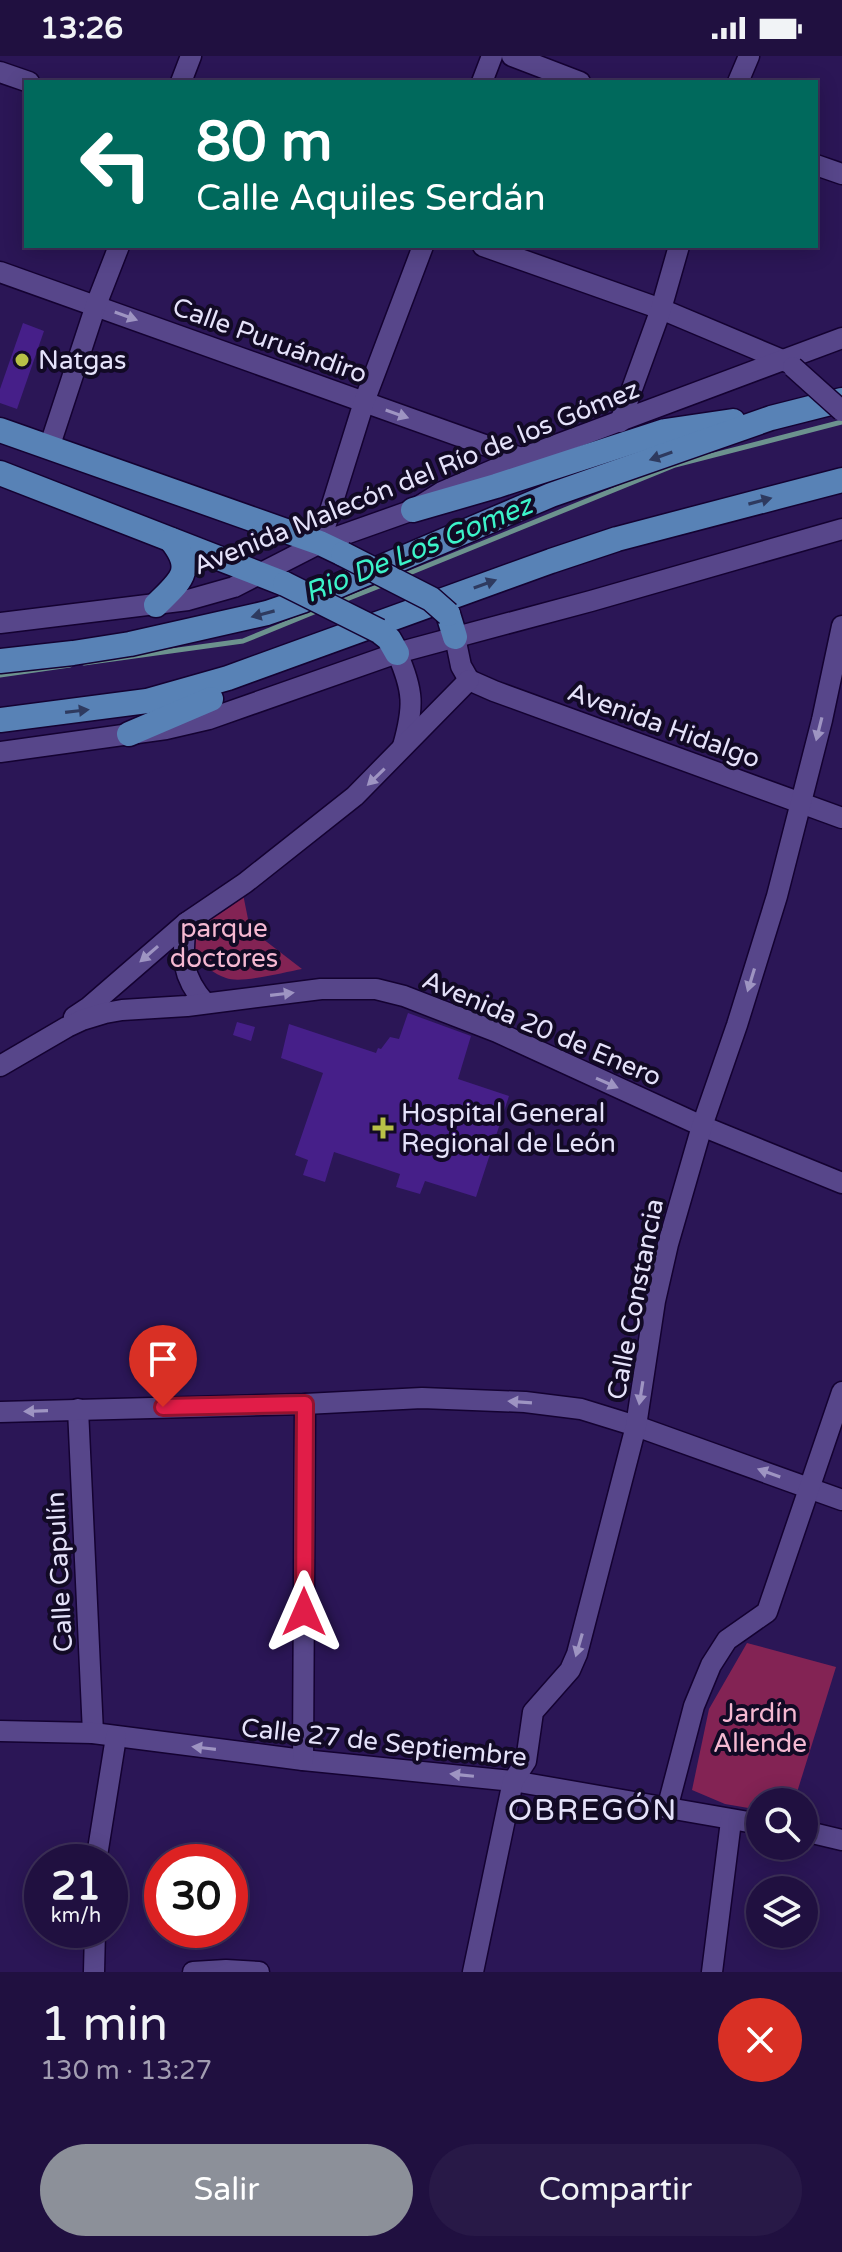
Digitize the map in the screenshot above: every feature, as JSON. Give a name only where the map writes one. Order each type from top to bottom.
[{"type":"main road","points":[[0,661],[130,644],[267,613],[551,495],[771,418],[842,400]]},
{"type":"main road","points":[[413,510],[665,431],[771,418]]},
{"type":"main road","points":[[0,430],[320,543],[431,599],[452,626]]},
{"type":"main road","points":[[0,473],[285,584],[387,636],[397,653]]},
{"type":"main road","points":[[0,720],[115,706],[179,694],[370,630],[617,539],[842,480]]},
{"type":"main road","points":[[156,605],[184,574],[183,557],[171,540]]},
{"type":"main road","points":[[129,734],[306,662],[370,630]]},
{"type":"street","points":[[182,80],[191,56]]},
{"type":"street","points":[[483,80],[492,56]]},
{"type":"street","points":[[512,56],[575,80]]},
{"type":"street","points":[[739,80],[749,56]]},
{"type":"street","points":[[0,72],[24,80]]},
{"type":"street","points":[[818,166],[842,174]]},
{"type":"street","points":[[49,448],[118,248]]},
{"type":"street","points":[[320,543],[364,402],[422,248]]},
{"type":"street","points":[[489,248],[661,309],[789,363],[842,411]]},
{"type":"street","points":[[620,422],[661,309],[678,248]]},
{"type":"street","name":"Calle Puruándiro","points":[[0,272],[521,458]]},
{"type":"street","name":"Avenida Malecón del Río de los Gómez","points":[[0,623],[156,605],[234,587],[320,543],[413,510],[442,492],[521,458],[789,363],[842,338]]},
{"type":"street","points":[[0,752],[166,729],[209,719],[397,653],[452,626],[591,601],[842,529]]},
{"type":"street","points":[[0,1066],[67,1027],[71,1019],[186,923],[245,883],[355,796],[469,680],[461,666],[452,626]]},
{"type":"street","name":"Calle Constancia","points":[[473,1972],[513,1781],[526,1761],[533,1712],[570,1670],[577,1654],[636,1426],[668,1244],[702,1126],[777,896],[822,720],[842,626]]},
{"type":"street","points":[[397,653],[411,693],[411,715],[402,750]]},
{"type":"street","name":"Avenida Hidalgo","points":[[469,680],[842,818]]},
{"type":"street","points":[[186,923],[185,969],[191,985],[205,1003]]},
{"type":"street","name":"Avenida 20 de Enero","points":[[67,1027],[113,1011],[321,989],[376,989],[404,996],[497,1032],[702,1126],[842,1183]]},
{"type":"street","points":[[667,1809],[694,1706],[711,1665],[727,1640],[767,1612],[842,1392]]},
{"type":"street","points":[[0,1412],[422,1398],[525,1402],[581,1409],[636,1426],[842,1500]]},
{"type":"street","points":[[303,1760],[305,1404]]},
{"type":"street","name":"Calle Capulín","points":[[78,1409],[93,1733]]},
{"type":"street","name":"Calle 27 de Septiembre","points":[[0,1731],[93,1733],[303,1760],[513,1781],[746,1823]]},
{"type":"street","points":[[99,1844],[116,1737]]},
{"type":"street","points":[[712,1972],[731,1821]]},
{"type":"street","points":[[818,1834],[842,1840]]},
{"type":"street","points":[[94,1972],[95,1948]]},
{"type":"street","points":[[193,1972],[259,1972]]},
{"type":"green space","name":"parque doctores","points":[[243,894],[250,929],[302,969],[252,979],[233,979],[217,974],[194,957],[194,936],[200,925],[230,907]]},
{"type":"green space","name":"Jardín Allende","points":[[747,1643],[836,1667],[798,1788],[746,1788],[746,1808],[725,1804],[692,1790],[709,1709]]},
{"type":"building","name":"Natgas","points":[[23,323],[44,331],[17,409],[0,403],[0,389]]},
{"type":"building","points":[[408,1013],[471,1036],[458,1079],[509,1096],[476,1197],[425,1181],[420,1194],[396,1187],[400,1174],[334,1152],[325,1182],[303,1175],[308,1160],[295,1155],[323,1073],[281,1058],[289,1024],[376,1053],[390,1037],[399,1039]]},
{"type":"building","points":[[237,1022],[255,1027],[251,1041],[233,1035]]},
{"type":"waterway","name":"Rio De Los Gomez","points":[[402,576],[675,465],[842,422]]},
{"type":"waterway","name":"Rio De Los Gomez","points":[[339,602],[382,585]]},
{"type":"waterway","name":"Rio De Los Gomez","points":[[84,663],[243,641],[319,610]]},
{"type":"waterway","name":"Rio De Los Gomez","points":[[0,675],[70,665]]},
{"type":"place","name":"Natgas","points":[[22,360]]},
{"type":"place","name":"Hospital General Regional de León","points":[[383,1128]]},
{"type":"district","name":"OBREGÓN","points":[[593,1810]]},
{"type":"route","points":[[163,1407],[305,1404],[304,1612]]}]
